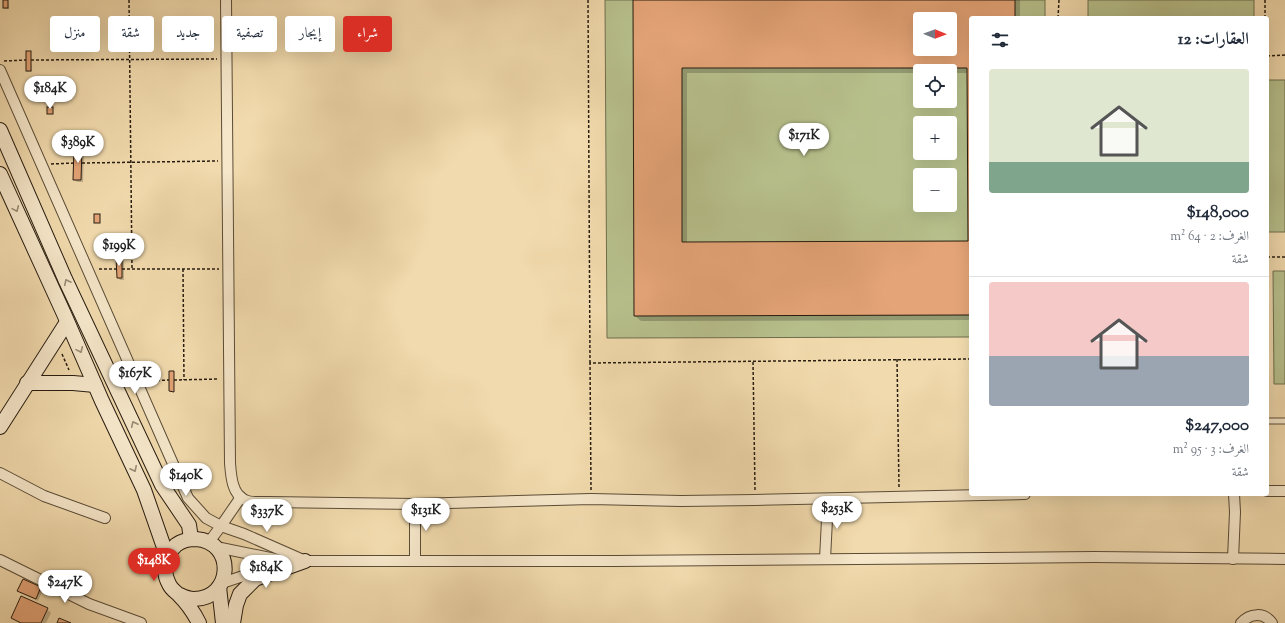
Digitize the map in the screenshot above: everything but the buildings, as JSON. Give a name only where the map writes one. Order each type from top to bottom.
[{"type":"street","points":[[226,0],[231,473],[237,494],[246,501],[415,504],[591,499],[681,501],[828,500],[969,496]]},
{"type":"street","points":[[0,70],[188,498],[206,518],[221,526],[244,534],[305,561]]},
{"type":"street","points":[[0,130],[65,279],[162,485],[189,525],[191,539]]},
{"type":"street","points":[[0,174],[144,490],[167,556]]},
{"type":"street","points":[[0,427],[67,322]]},
{"type":"street","points":[[27,383],[73,383],[95,385]]},
{"type":"street","points":[[0,473],[44,496],[105,518]]},
{"type":"street","points":[[1269,491],[1285,491]]},
{"type":"street","points":[[1233,559],[1234,496]]},
{"type":"street","points":[[213,544],[221,526],[241,497]]},
{"type":"street","points":[[826,559],[828,500]]},
{"type":"street","points":[[415,504],[415,561]]},
{"type":"street","points":[[198,623],[180,595],[169,585],[164,571],[167,556],[176,545],[191,539],[204,540],[213,544],[285,561],[1094,557],[1285,559]]},
{"type":"street","points":[[213,544],[224,558],[225,571],[221,585],[223,623]]},
{"type":"street","points":[[0,560],[89,604],[141,623]]},
{"type":"street","points":[[180,595],[194,600],[208,597],[221,585],[285,561]]},
{"type":"street","points":[[233,623],[236,605],[240,594],[255,579],[305,561]]},
{"type":"street","points":[[1241,623],[1253,615],[1260,615],[1266,617],[1272,623]]},
{"type":"lane","points":[[1269,421],[1285,421]]},
{"type":"path","points":[[129,0],[132,268]]},
{"type":"path","points":[[588,0],[591,499]]},
{"type":"path","points":[[1058,16],[1059,0]]},
{"type":"path","points":[[1265,16],[1266,0]]},
{"type":"path","points":[[1269,56],[1285,55]]},
{"type":"path","points":[[31,60],[227,58]]},
{"type":"path","points":[[0,61],[26,60]]},
{"type":"path","points":[[82,163],[228,160]]},
{"type":"path","points":[[41,164],[74,163]]},
{"type":"path","points":[[1269,257],[1285,256]]},
{"type":"path","points":[[88,269],[117,269]]},
{"type":"path","points":[[122,269],[229,269]]},
{"type":"path","points":[[183,269],[184,380]]},
{"type":"path","points":[[52,344],[62,354],[73,383]]},
{"type":"path","points":[[897,359],[899,498]]},
{"type":"path","points":[[590,363],[969,359]]},
{"type":"path","points":[[753,362],[755,500]]},
{"type":"path","points":[[174,380],[229,379]]},
{"type":"path","points":[[137,382],[169,380]]},
{"type":"green space","points":[[605,0],[1045,0],[1045,16],[969,16],[969,337],[607,338]]},
{"type":"green space","points":[[1088,0],[1254,0],[1254,16],[1088,16]]},
{"type":"green space","points":[[1269,80],[1285,80],[1285,232],[1269,232]]},
{"type":"green space","points":[[1273,271],[1285,271],[1285,384],[1274,384]]}]
